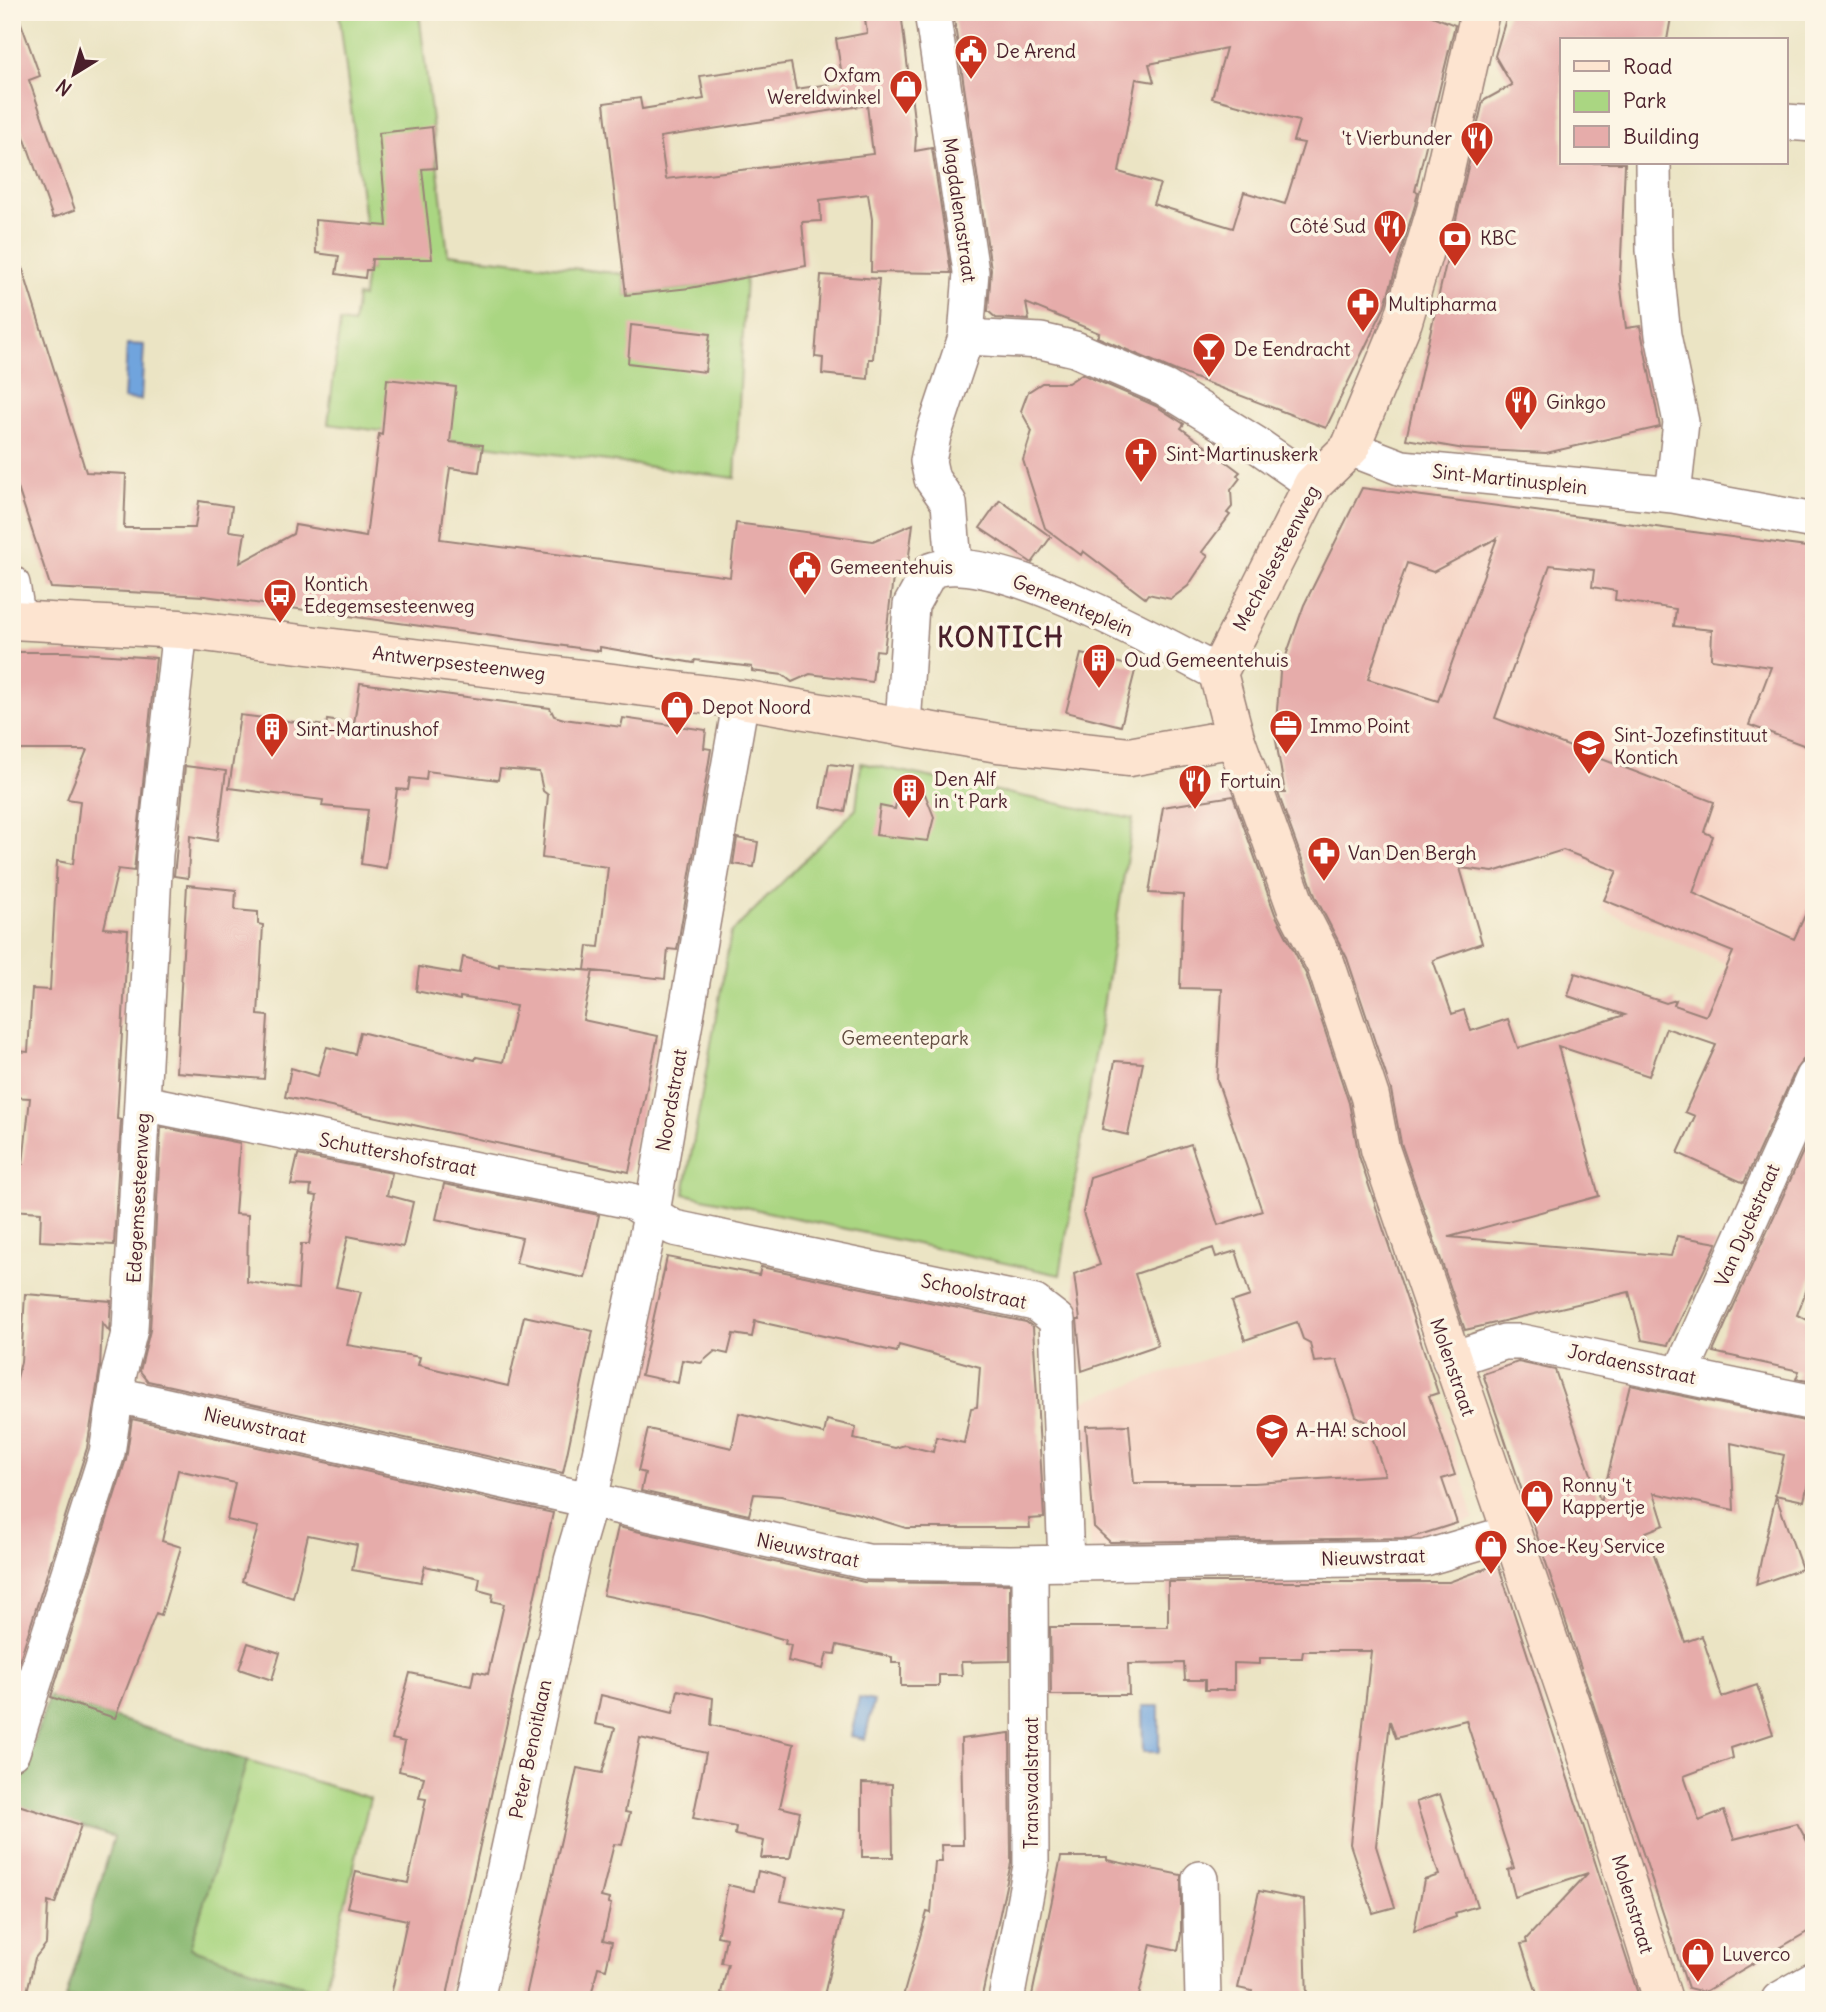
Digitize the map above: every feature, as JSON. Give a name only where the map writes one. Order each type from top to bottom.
[{"type":"street","name":"Magdalenastraat","points":[[932,12],[968,248],[971,293],[966,337],[933,436],[928,461],[932,479],[949,503],[954,564]]},
{"type":"street","name":"Mechelsesteenweg","points":[[1218,673],[1313,484],[1350,447],[1404,321],[1436,210],[1480,12]]},
{"type":"street","points":[[1787,122],[1814,124]]},
{"type":"street","points":[[1653,164],[1654,250],[1663,335],[1681,422],[1673,495]]},
{"type":"street","points":[[966,337],[1030,340],[1075,349],[1164,388],[1257,445],[1313,484]]},
{"type":"street","name":"Sint-Martinusplein","points":[[1350,447],[1402,468],[1673,495],[1814,521]]},
{"type":"street","points":[[954,564],[930,571],[911,606],[903,725],[998,743],[1129,757],[1235,738],[1218,673]]},
{"type":"street","name":"Gemeenteplein","points":[[954,564],[990,571],[1113,618],[1218,673]]},
{"type":"street","name":"Antwerpsesteenweg","points":[[14,608],[741,699],[903,725]]},
{"type":"street","name":"Edegemsesteenweg","points":[[12,1752],[107,1453],[130,1329],[155,854],[180,629]]},
{"type":"street","name":"Noordstraat","points":[[590,1500],[652,1212],[741,699]]},
{"type":"street","name":"Molenstraat","points":[[1235,738],[1296,907],[1326,965],[1370,1097],[1380,1149],[1450,1360],[1580,1732],[1663,2000]]},
{"type":"street","name":"Van Dyckstraat","points":[[1681,1373],[1814,1077]]},
{"type":"street","name":"Schuttershofstraat","points":[[143,1103],[631,1201],[652,1212]]},
{"type":"street","name":"Schoolstraat","points":[[652,1212],[674,1228],[1035,1303],[1047,1310],[1056,1320],[1066,1564]]},
{"type":"street","name":"Jordaensstraat","points":[[1450,1360],[1504,1342],[1521,1342],[1681,1373],[1814,1403]]},
{"type":"street","name":"Nieuwstraat","points":[[117,1395],[868,1562],[1066,1564],[1425,1558],[1510,1533]]},
{"type":"street","name":"Peter Benoitlaan","points":[[475,2000],[572,1561],[590,1500]]},
{"type":"street","name":"Transvaalstraat","points":[[1006,2000],[1031,1866],[1030,1564]]},
{"type":"street","points":[[1200,1879],[1203,2000]]},
{"type":"street","points":[[1779,2000],[1814,1980]]},
{"type":"shaded area","name":"Sint-Jozefinstituut Kontich","points":[[1365,488],[1814,548],[1814,1020],[1708,1011],[1706,1009],[1726,964],[1601,909],[1609,874],[1458,809],[1306,730],[1275,735],[1280,673],[1304,605],[1361,490]]},
{"type":"shaded area","name":"A-HA! school","points":[[1409,1289],[1474,1519],[1396,1550],[1091,1550],[1083,1401]]},
{"type":"green space","points":[[339,12],[419,12],[448,254],[623,274],[626,295],[690,288],[746,277],[735,478],[328,424],[340,322],[353,324],[357,296],[363,297],[366,270],[371,270]]},
{"type":"green space","name":"Gemeentepark","points":[[861,763],[1133,819],[1060,1275],[684,1194],[731,933],[856,809]]},
{"type":"green space","points":[[49,1696],[247,1761],[190,1948],[324,1993],[323,2000],[66,1998],[114,1837],[14,1804]]},
{"type":"green space","points":[[247,1761],[370,1798],[324,1993],[190,1948]]},
{"type":"water","points":[[127,344],[144,345],[141,400],[124,399]]},
{"type":"water","points":[[859,1698],[874,1701],[865,1739],[851,1736]]},
{"type":"water","points":[[1142,1706],[1159,1706],[1159,1752],[1143,1752]]},
{"type":"building","points":[[12,12],[17,12],[40,76],[29,80],[75,210],[53,218],[12,103]]},
{"type":"building","points":[[864,12],[901,12],[916,136],[915,151],[932,148],[951,273],[871,272],[872,219],[868,194],[820,200],[821,221],[802,222],[806,266],[690,288],[626,295],[604,103],[640,98],[642,109],[704,99],[700,76],[791,63],[796,89],[843,82],[836,39],[867,33]],"holes":[[[867,105],[873,154],[666,179],[660,137]]]},
{"type":"building","points":[[953,12],[1422,12],[1455,25],[1415,191],[1418,192],[1415,205],[1384,308],[1326,428],[1176,371],[1097,337],[1099,333],[1026,303],[1029,320],[996,318],[988,311],[991,269]],"holes":[[[1226,48],[1212,98],[1299,121],[1293,141],[1304,143],[1285,204],[1244,192],[1233,228],[1153,204],[1160,184],[1119,172],[1136,79],[1154,82],[1149,64]]]},
{"type":"building","points":[[1508,12],[1672,12],[1667,38],[1560,38],[1560,164],[1625,164],[1620,281],[1626,328],[1640,326],[1660,427],[1546,453],[1464,449],[1406,439],[1483,101],[1512,85],[1495,56]]},
{"type":"building","points":[[432,127],[436,168],[422,169],[432,259],[372,259],[371,270],[366,270],[365,278],[336,274],[339,256],[316,253],[315,220],[387,226],[379,133]]},
{"type":"building","points":[[12,251],[17,251],[86,472],[126,474],[124,528],[195,528],[199,501],[232,506],[229,531],[245,533],[240,563],[293,534],[295,525],[366,537],[379,434],[382,435],[387,379],[456,387],[450,442],[483,445],[479,472],[450,468],[440,539],[730,577],[736,523],[873,541],[913,524],[908,563],[895,562],[884,651],[876,650],[872,682],[810,674],[792,682],[783,675],[752,671],[752,667],[695,660],[694,663],[600,647],[600,651],[205,596],[51,588],[12,470]]},
{"type":"building","points":[[821,275],[879,279],[873,359],[869,359],[868,379],[822,374],[823,358],[815,357]]},
{"type":"building","points":[[631,325],[710,334],[705,372],[628,363]]},
{"type":"building","name":"Sint-Martinuskerk","points":[[1082,374],[1156,406],[1184,424],[1181,428],[1240,472],[1237,475],[1240,478],[1231,490],[1232,507],[1227,513],[1230,515],[1202,552],[1208,556],[1188,586],[1171,599],[1148,594],[1145,598],[1083,551],[1081,555],[1045,528],[1023,460],[1032,431],[1021,411],[1028,392],[1042,383],[1068,383]]},
{"type":"building","points":[[1362,488],[1814,548],[1814,749],[1749,725],[1771,667],[1711,659],[1712,630],[1674,626],[1676,609],[1615,600],[1616,591],[1592,587],[1594,570],[1550,565],[1495,718],[1714,802],[1704,832],[1713,836],[1693,893],[1794,939],[1814,896],[1814,1057],[1803,1060],[1796,1069],[1744,1183],[1678,1153],[1695,1116],[1685,1112],[1716,1045],[1666,1028],[1649,1076],[1558,1046],[1599,1196],[1449,1237],[1671,1256],[1677,1236],[1717,1243],[1668,1345],[1642,1340],[1629,1292],[1465,1330],[1401,1143],[1391,1090],[1347,958],[1316,898],[1278,793],[1285,793],[1275,735],[1280,673],[1304,605]],"holes":[[[1497,538],[1438,701],[1368,679],[1407,563],[1433,572]],[[1563,850],[1617,871],[1604,900],[1733,952],[1706,1016],[1674,1005],[1676,1000],[1666,1003],[1575,973],[1568,996],[1625,1015],[1518,1048],[1508,1019],[1471,1031],[1464,1010],[1452,1014],[1433,960],[1482,943],[1460,868],[1493,872]]]},
{"type":"building","points":[[1000,500],[1051,537],[1032,563],[980,528]]},
{"type":"building","points":[[12,652],[67,652],[156,658],[134,871],[118,869],[104,928],[128,930],[117,1119],[121,1120],[114,1245],[40,1241],[41,1212],[12,1210],[12,1163],[23,1164],[30,1098],[12,1097],[12,1073],[16,1073],[17,1051],[28,1052],[32,989],[50,990],[57,861],[73,864],[80,801],[67,799],[87,750],[12,750]]},
{"type":"building","name":"Oud Gemeentehuis","points":[[1081,654],[1136,667],[1121,726],[1066,712]]},
{"type":"building","points":[[360,683],[550,708],[554,716],[564,719],[621,727],[623,718],[706,730],[704,748],[711,749],[706,780],[677,950],[668,949],[665,979],[585,970],[588,946],[599,947],[608,867],[542,858],[548,795],[543,791],[539,772],[500,769],[498,780],[427,771],[426,780],[410,778],[408,790],[397,789],[386,868],[361,864],[368,810],[322,806],[323,800],[229,788],[240,715],[326,726],[327,720],[354,724]]},
{"type":"building","points":[[829,764],[853,767],[845,812],[821,807]]},
{"type":"building","points":[[185,766],[226,771],[217,841],[190,836],[188,878],[174,876]]},
{"type":"building","name":"Den Alf in 't Park","points":[[925,794],[934,817],[928,841],[876,835],[880,806],[895,809],[896,803],[912,806]]},
{"type":"building","points":[[1233,796],[1275,914],[1306,974],[1349,1103],[1359,1156],[1438,1393],[1429,1396],[1455,1475],[1442,1479],[1457,1523],[1410,1538],[1110,1542],[1094,1527],[1086,1426],[1129,1425],[1134,1483],[1254,1483],[1385,1475],[1367,1422],[1356,1416],[1337,1360],[1314,1362],[1310,1343],[1303,1339],[1297,1322],[1245,1340],[1232,1302],[1250,1296],[1236,1251],[1216,1257],[1213,1248],[1135,1274],[1158,1345],[1082,1371],[1077,1320],[1080,1320],[1074,1274],[1100,1265],[1083,1213],[1090,1177],[1191,1144],[1218,1225],[1262,1211],[1217,1080],[1222,989],[1180,988],[1183,895],[1149,893],[1163,807]]},
{"type":"building","points":[[737,838],[758,842],[754,867],[733,864]]},
{"type":"building","points":[[187,885],[236,890],[235,910],[258,912],[258,924],[263,925],[258,1015],[268,1016],[264,1079],[176,1072]]},
{"type":"building","points":[[463,957],[499,967],[499,963],[593,971],[583,1020],[658,1036],[629,1172],[285,1097],[291,1068],[318,1076],[327,1047],[355,1054],[360,1032],[475,1060],[476,1057],[503,1062],[516,1006],[460,997],[460,1000],[416,991],[419,967],[460,974]]},
{"type":"building","points":[[1115,1061],[1143,1063],[1128,1135],[1102,1129]]},
{"type":"building","points":[[161,1127],[240,1143],[235,1214],[248,1215],[247,1282],[298,1289],[301,1244],[309,1244],[317,1196],[310,1195],[311,1186],[291,1185],[298,1155],[392,1173],[387,1195],[413,1202],[403,1247],[348,1236],[336,1287],[361,1292],[347,1345],[420,1357],[418,1365],[508,1386],[524,1316],[593,1331],[563,1473],[148,1381],[140,1371],[150,1330]]},
{"type":"building","points":[[1814,1127],[1814,1270],[1797,1315],[1814,1323],[1814,1382],[1796,1379],[1799,1371],[1713,1352]]},
{"type":"building","points":[[444,1184],[599,1215],[585,1278],[516,1263],[522,1238],[436,1219]]},
{"type":"building","points":[[667,1257],[759,1275],[761,1267],[1026,1322],[1033,1327],[1044,1518],[1029,1519],[1030,1528],[906,1528],[860,1514],[781,1496],[754,1494],[749,1515],[641,1491],[645,1473],[638,1471],[648,1429],[732,1448],[739,1413],[824,1434],[827,1420],[856,1427],[854,1439],[895,1448],[905,1445],[933,1452],[936,1437],[964,1443],[971,1408],[977,1407],[980,1367],[899,1345],[897,1352],[755,1321],[752,1337],[733,1334],[728,1354],[715,1351],[701,1363],[682,1360],[678,1383],[641,1375]]},
{"type":"building","points":[[25,1294],[111,1301],[109,1331],[102,1322],[100,1368],[87,1448],[12,1684],[12,1398],[21,1362]]},
{"type":"building","points":[[1518,1362],[1555,1370],[1601,1503],[1630,1385],[1814,1423],[1814,1485],[1808,1483],[1804,1501],[1775,1495],[1784,1455],[1731,1443],[1734,1510],[1654,1493],[1664,1525],[1646,1532],[1685,1642],[1702,1636],[1722,1697],[1757,1685],[1773,1734],[1731,1748],[1733,1758],[1684,1776],[1699,1821],[1724,1811],[1734,1839],[1797,1823],[1814,1854],[1814,1928],[1704,1992],[1688,1988],[1483,1374]]},
{"type":"building","points":[[132,1419],[553,1513],[446,2000],[390,2000],[407,1920],[347,1907],[356,1872],[408,1883],[426,1799],[419,1798],[424,1777],[399,1771],[405,1742],[392,1739],[410,1673],[471,1686],[474,1671],[488,1674],[504,1604],[492,1601],[493,1594],[478,1590],[480,1578],[425,1566],[421,1582],[352,1570],[357,1545],[308,1535],[293,1598],[242,1581],[258,1527],[227,1520],[235,1483],[178,1470],[162,1541],[181,1547],[161,1615],[156,1613],[115,1718],[51,1697],[126,1459]]},
{"type":"building","points":[[1776,1496],[1802,1569],[1756,1585],[1762,1555]]},
{"type":"building","points":[[618,1527],[864,1582],[1010,1584],[1010,1661],[961,1662],[962,1675],[939,1675],[939,1686],[901,1686],[901,1663],[892,1663],[892,1657],[837,1645],[835,1654],[827,1653],[823,1669],[788,1661],[791,1645],[785,1644],[786,1640],[703,1616],[603,1595]]},
{"type":"building","points":[[1498,1564],[1640,2000],[1539,2000],[1521,1944],[1527,1943],[1526,1939],[1588,1873],[1515,1897],[1508,1870],[1514,1868],[1466,1720],[1396,1738],[1390,1721],[1376,1846],[1395,1907],[1373,1913],[1350,1844],[1371,1651],[1303,1651],[1302,1658],[1260,1658],[1260,1664],[1234,1663],[1234,1690],[1205,1690],[1205,1680],[1185,1680],[1184,1663],[1128,1664],[1129,1695],[1051,1695],[1050,1627],[1168,1627],[1168,1582],[1449,1582]]},
{"type":"building","points":[[248,1643],[280,1653],[272,1680],[239,1669]]},
{"type":"building","points":[[678,1690],[713,1698],[711,1725],[794,1744],[780,1807],[800,1812],[790,1858],[761,1858],[764,1841],[735,1835],[736,1827],[693,1818],[706,1753],[640,1738],[625,1812],[630,1813],[622,1845],[614,1844],[601,1897],[609,1899],[608,1903],[611,1904],[603,1940],[612,1942],[606,1969],[598,1967],[590,2000],[525,2000],[577,1768],[602,1773],[615,1728],[595,1724],[601,1695],[673,1713]]},
{"type":"building","points":[[1010,1733],[1011,1863],[981,2000],[902,2000],[927,1912],[931,1913],[935,1862],[942,1862],[941,1845],[963,1845],[961,1739]]},
{"type":"building","points":[[862,1783],[892,1784],[893,1857],[862,1857]]},
{"type":"building","points":[[1440,1794],[1477,1906],[1455,1913],[1456,1917],[1414,1931],[1424,1880],[1439,1875],[1416,1802]]},
{"type":"building","points":[[12,1803],[81,1825],[55,1904],[48,1902],[46,1944],[35,1958],[25,2000],[12,2000]]},
{"type":"building","points":[[1061,1857],[1107,1857],[1107,1860],[1181,1875],[1181,1934],[1178,1950],[1151,1944],[1138,2000],[1031,2000]]},
{"type":"building","points":[[758,1871],[786,1878],[781,1901],[843,1913],[823,2000],[747,2000],[721,1993],[728,1964],[721,1963],[726,1938],[717,1936],[728,1885],[754,1891]]},
{"type":"building","points":[[1259,1891],[1304,1900],[1307,2000],[1250,2000],[1252,1991],[1238,1988]]},
{"type":"place","name":"De Arend","points":[[971,81]]},
{"type":"place","name":"Oxfam Wereldwinkel","points":[[906,116]]},
{"type":"place","name":"'t Vierbunder","points":[[1477,168]]},
{"type":"place","name":"Côté Sud","points":[[1390,256]]},
{"type":"place","name":"KBC","points":[[1455,268]]},
{"type":"place","name":"Multipharma","points":[[1363,334]]},
{"type":"place","name":"De Eendracht","points":[[1209,379]]},
{"type":"place","name":"Ginkgo","points":[[1521,432]]},
{"type":"place","name":"Sint-Martinuskerk","points":[[1141,484]]},
{"type":"place","name":"Gemeentehuis","points":[[805,597]]},
{"type":"place","name":"Kontich Edegemsesteenweg","points":[[280,625]]},
{"type":"place","name":"Oud Gemeentehuis","points":[[1099,690]]},
{"type":"place","name":"Depot Noord","points":[[677,737]]},
{"type":"place","name":"Immo Point","points":[[1286,756]]},
{"type":"place","name":"Sint-Martinushof","points":[[272,759]]},
{"type":"place","name":"Sint-Jozefinstituut Kontich","points":[[1589,776]]},
{"type":"place","name":"Fortuin","points":[[1195,811]]},
{"type":"place","name":"Den Alf in 't Park","points":[[909,820]]},
{"type":"place","name":"Van Den Bergh","points":[[1324,883]]},
{"type":"place","name":"A-HA! school","points":[[1272,1460]]},
{"type":"place","name":"Ronny 't Kappertje","points":[[1537,1526]]},
{"type":"place","name":"Shoe-Key Service","points":[[1491,1576]]},
{"type":"place","name":"Luverco","points":[[1698,1984]]},
{"type":"district","name":"KONTICH","points":[[1001,637]]}]
